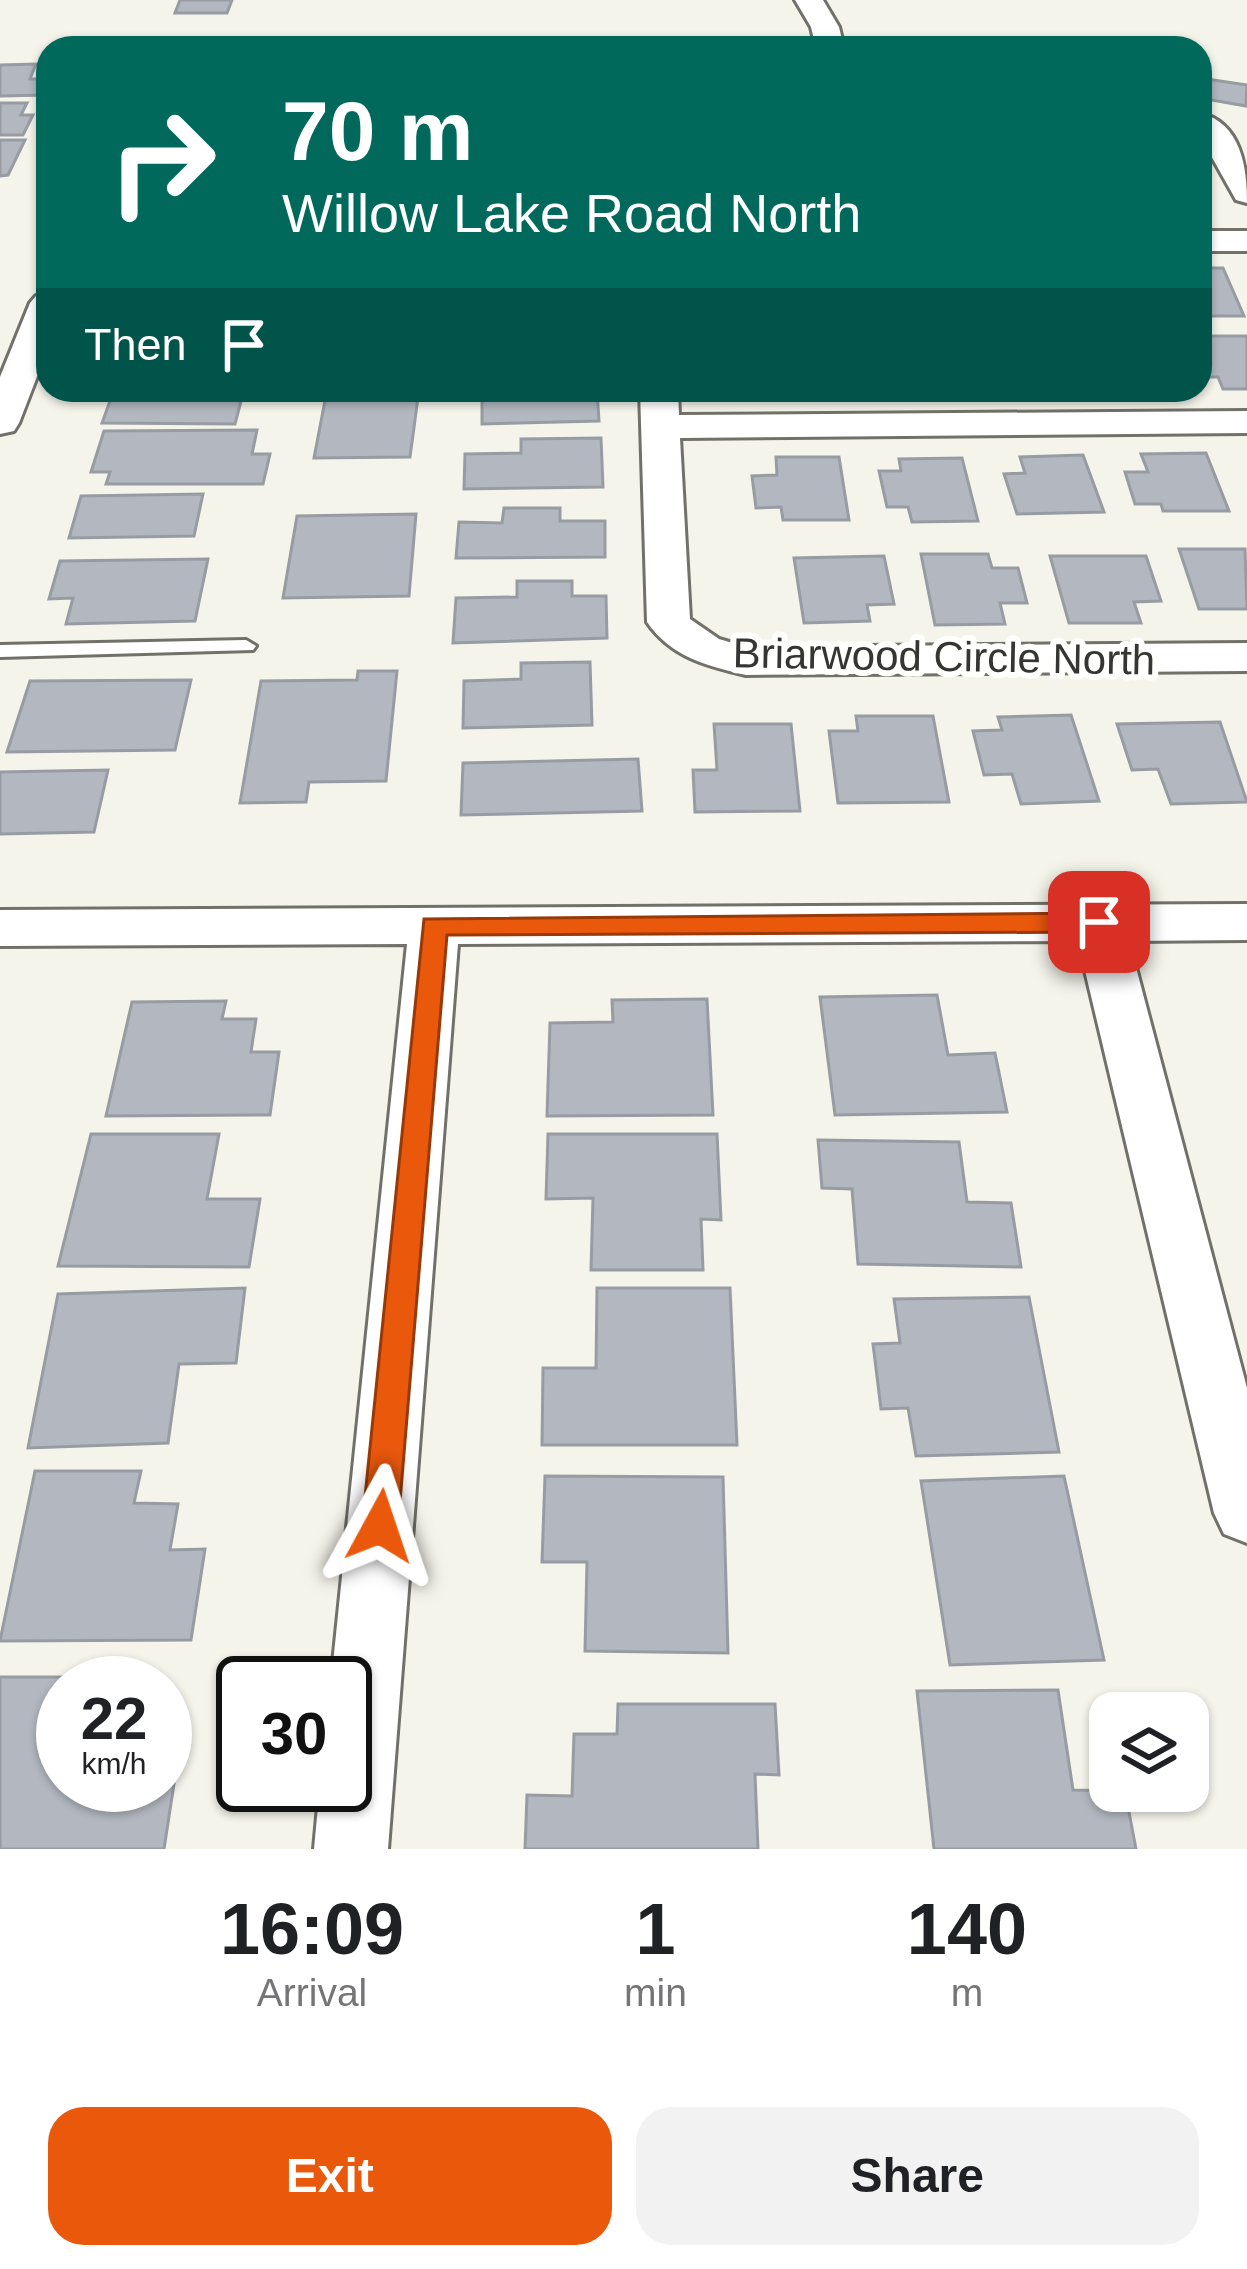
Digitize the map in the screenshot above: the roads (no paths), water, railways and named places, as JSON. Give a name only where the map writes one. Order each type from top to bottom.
[{"type":"street","points":[[809,0],[827,36]]},
{"type":"street","points":[[1212,130],[1247,193]]},
{"type":"street","points":[[1212,241],[1247,241]]},
{"type":"street","points":[[0,423],[36,360]]},
{"type":"street","points":[[659,409],[1247,422]]},
{"type":"street","name":"Briarwood Circle North","points":[[659,409],[669,622],[686,641],[710,653],[746,661],[1247,658]]},
{"type":"street","points":[[1099,922],[1247,1513]]},
{"type":"street","points":[[0,928],[1247,922]]},
{"type":"street","points":[[351,1849],[434,926]]},
{"type":"lane","points":[[0,651],[246,646]]}]
